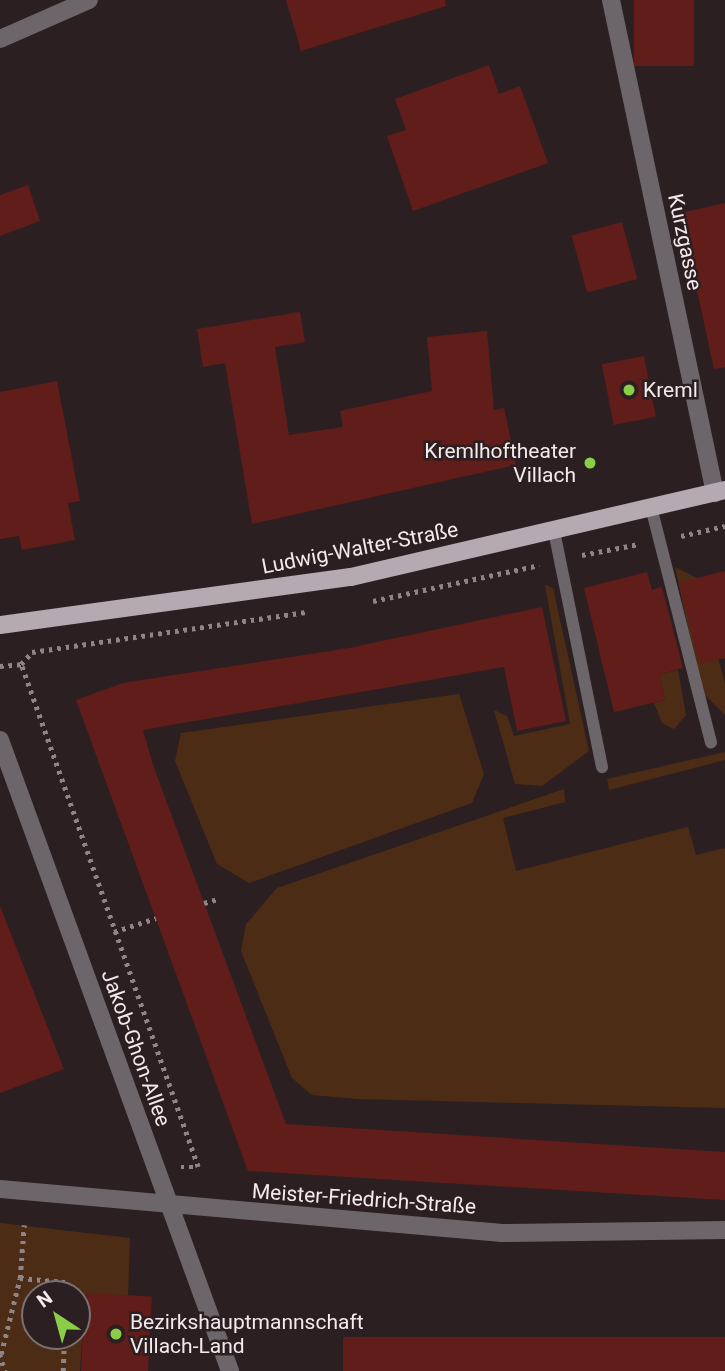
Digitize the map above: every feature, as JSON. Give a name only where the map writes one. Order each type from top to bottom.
[{"type":"main road","name":"Ludwig-Walter-Straße","points":[[0,625],[351,577],[720,491]]},
{"type":"street","points":[[0,39],[89,0]]},
{"type":"street","name":"Kurzgasse","points":[[611,0],[720,491]]},
{"type":"street","name":"Jakob-Ghon-Allee","points":[[0,740],[230,1371]]},
{"type":"street","name":"Meister-Friedrich-Straße","points":[[0,1189],[502,1233],[725,1230]]},
{"type":"lane","points":[[651,507],[711,742]]},
{"type":"lane","points":[[554,531],[602,768]]},
{"type":"path","points":[[0,666],[21,664],[198,1167]]},
{"type":"path","points":[[204,903],[218,899]]},
{"type":"path","points":[[114,932],[156,918]]},
{"type":"path","points":[[5,1371],[0,1354],[20,1278],[24,1225]]},
{"type":"path","points":[[20,1278],[42,1280]]},
{"type":"path","points":[[63,1371],[64,1350]]},
{"type":"shaded area","points":[[675,567],[697,578],[725,684],[725,715],[702,692]]},
{"type":"shaded area","points":[[545,585],[553,588],[589,751],[542,786],[515,784],[494,710],[507,716],[514,736],[570,724]]},
{"type":"shaded area","points":[[678,670],[686,715],[674,729],[662,723],[654,703],[665,700],[659,675]]},
{"type":"shaded area","points":[[459,694],[484,774],[472,803],[249,883],[217,864],[175,761],[181,733]]},
{"type":"shaded area","points":[[725,752],[725,760],[609,790],[607,779]]},
{"type":"shaded area","points":[[564,789],[565,802],[503,818],[516,871],[688,827],[696,855],[725,848],[725,1108],[357,1099],[312,1095],[292,1078],[241,951],[246,924],[277,888]]},
{"type":"shaded area","points":[[0,1223],[130,1238],[128,1296],[91,1294],[91,1280],[21,1280],[21,1350],[81,1350],[80,1371],[0,1371]]},
{"type":"building","points":[[286,0],[445,0],[446,6],[301,51]]},
{"type":"building","points":[[634,0],[694,0],[694,66],[634,66]]},
{"type":"building","points":[[489,65],[499,94],[520,86],[548,163],[413,211],[387,136],[406,130],[395,99]]},
{"type":"building","points":[[28,185],[40,221],[0,236],[0,195]]},
{"type":"building","points":[[725,203],[725,367],[714,369],[680,213]]},
{"type":"building","points":[[622,222],[637,279],[587,292],[572,235]]},
{"type":"building","points":[[300,312],[305,342],[275,347],[289,435],[343,427],[340,411],[432,391],[427,337],[487,331],[494,410],[504,408],[516,465],[252,524],[225,363],[203,367],[197,329]]},
{"type":"building","name":"Kreml","points":[[644,356],[656,417],[614,425],[602,364]]},
{"type":"building","points":[[57,381],[80,501],[68,503],[75,540],[22,550],[19,536],[0,539],[0,392]]},
{"type":"building","points":[[725,571],[725,658],[700,664],[679,583]]},
{"type":"building","points":[[647,572],[652,590],[662,587],[683,668],[659,675],[665,700],[614,712],[584,588]]},
{"type":"building","points":[[542,607],[566,721],[517,731],[504,667],[143,730],[153,765],[286,1124],[725,1152],[725,1200],[248,1171],[76,700],[123,683],[349,648]]},
{"type":"building","points":[[0,906],[64,1069],[0,1093]]},
{"type":"building","name":"Bezirkshauptmannschaft Villach-Land","points":[[91,1293],[152,1297],[148,1371],[81,1371],[82,1350],[91,1350]]},
{"type":"building","points":[[343,1337],[725,1337],[725,1371],[343,1371]]},
{"type":"place","name":"Kreml","points":[[629,390]]},
{"type":"place","name":"Kremlhoftheater Villach","points":[[590,463]]},
{"type":"place","name":"Bezirkshauptmannschaft Villach-Land","points":[[116,1334]]}]
